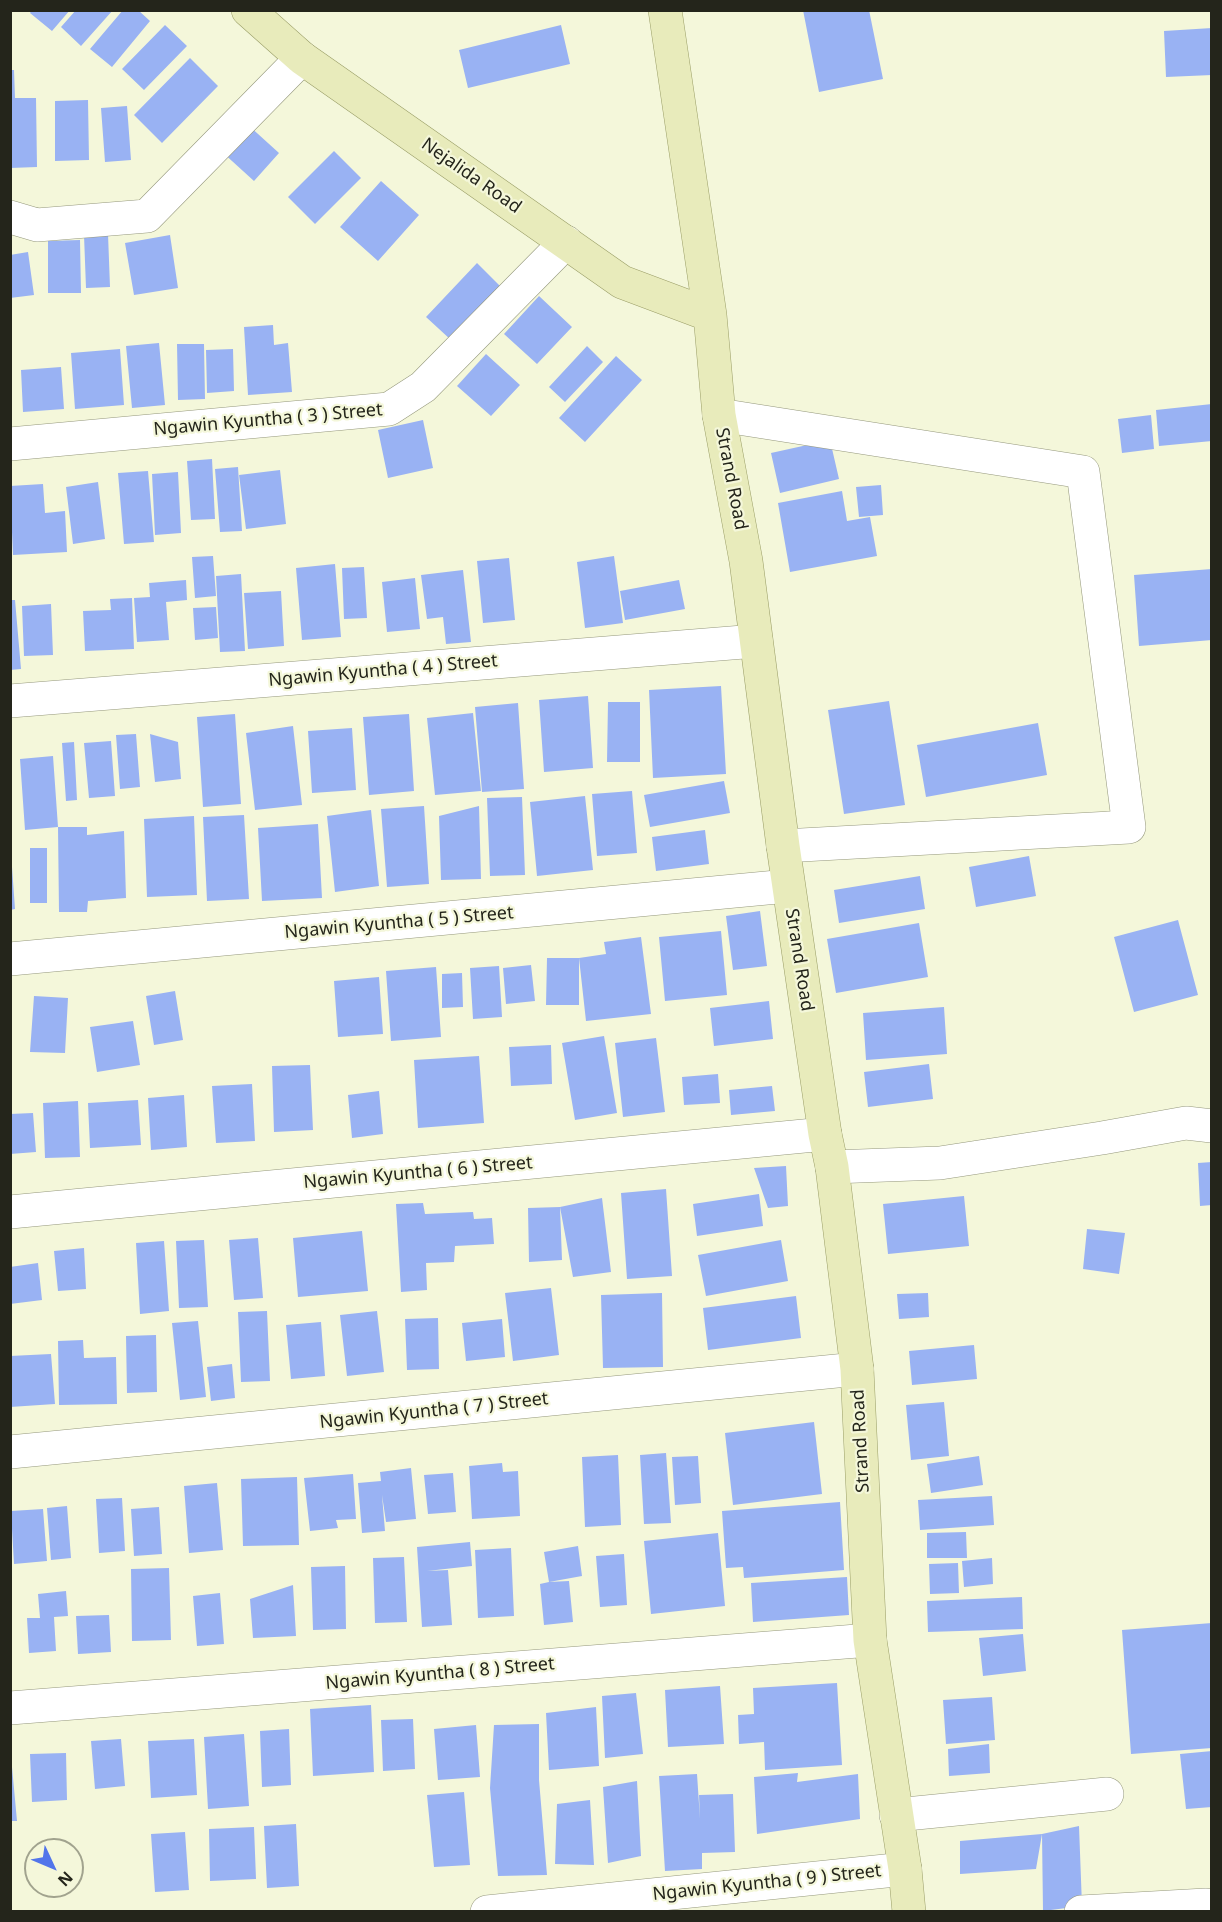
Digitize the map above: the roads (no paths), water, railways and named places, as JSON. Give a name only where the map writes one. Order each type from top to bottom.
[{"type":"main road","name":"Nejalida Road","points":[[248,10],[302,58],[622,282],[710,315]]},
{"type":"main road","name":"Strand Road","points":[[665,10],[710,315],[719,415],[746,561],[788,886],[825,1134],[832,1167],[857,1369],[870,1640],[905,1869],[909,1911]]},
{"type":"street","points":[[10,217],[37,225],[147,216],[302,58]]},
{"type":"street","name":"Ngawin Kyuntha ( 3 ) Street","points":[[10,444],[389,409],[423,387],[566,242]]},
{"type":"street","points":[[719,415],[1083,472],[1129,827],[783,846]]},
{"type":"street","name":"Ngawin Kyuntha ( 4 ) Street","points":[[10,701],[756,641]]},
{"type":"street","name":"Ngawin Kyuntha ( 5 ) Street","points":[[10,959],[788,886]]},
{"type":"street","points":[[832,1167],[940,1163],[1186,1123],[1212,1126]]},
{"type":"street","name":"Ngawin Kyuntha ( 6 ) Street","points":[[10,1212],[825,1134]]},
{"type":"street","name":"Ngawin Kyuntha ( 7 ) Street","points":[[10,1452],[857,1369]]},
{"type":"street","name":"Ngawin Kyuntha ( 8 ) Street","points":[[10,1708],[870,1640]]},
{"type":"street","points":[[896,1815],[1107,1794]]},
{"type":"street","name":"Ngawin Kyuntha ( 9 ) Street","points":[[487,1911],[905,1869]]},
{"type":"street","points":[[1081,1911],[1206,1905]]}]
